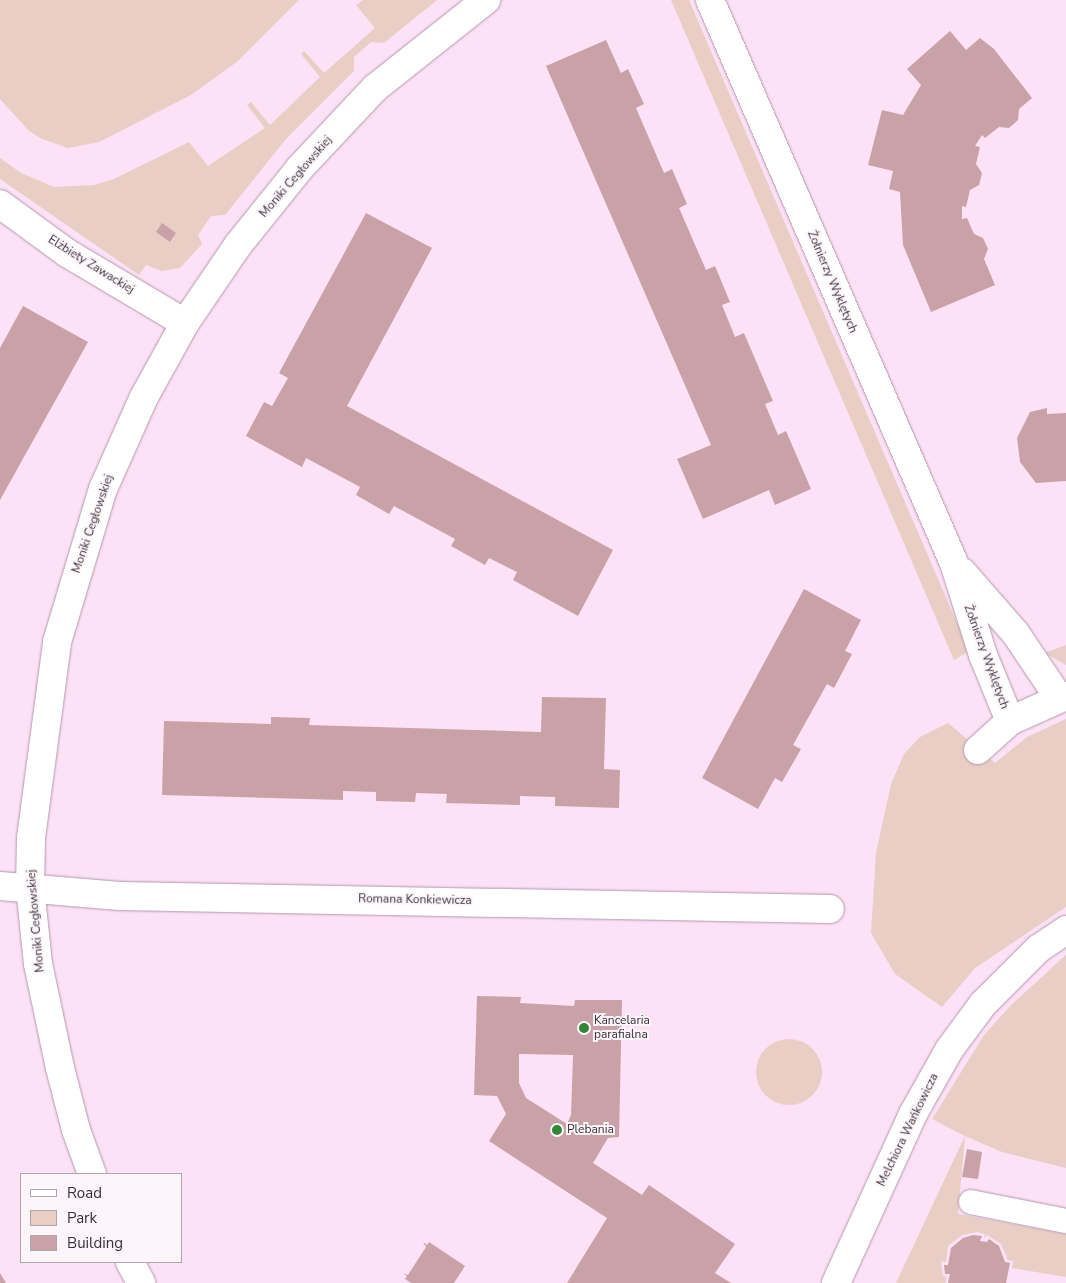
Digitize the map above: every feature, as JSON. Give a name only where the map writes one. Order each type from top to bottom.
[{"type":"street","name":"Moniki Cegłowskiej","points":[[92,1173],[76,1130],[60,1068],[38,964],[30,887],[31,838],[57,642],[78,564],[103,489],[143,399],[184,323],[238,245],[287,184],[375,88],[486,0]]},
{"type":"street","name":"Żołnierzy Wyklętych","points":[[710,0],[954,563],[983,655],[1010,722]]},
{"type":"street","name":"Elżbiety Zawackiej","points":[[0,204],[67,252],[184,323]]},
{"type":"street","name":"Żołnierzy Wyklętych","points":[[954,563],[1016,634],[1062,697]]},
{"type":"street","points":[[978,750],[1010,722],[1062,697]]},
{"type":"street","name":"Romana Konkiewicza","points":[[0,886],[120,896],[830,909]]},
{"type":"street","name":"Melchiora Wańkowicza","points":[[836,1283],[913,1114],[949,1050],[982,1004],[1038,949],[1066,930]]},
{"type":"street","points":[[131,1263],[141,1283]]},
{"type":"lane","points":[[971,1202],[1066,1221]]},
{"type":"green space","points":[[0,0],[299,0],[238,61],[191,95],[99,142],[68,148],[42,139],[29,131],[0,99]]},
{"type":"green space","points":[[363,0],[437,0],[384,43],[371,42],[354,57],[354,71],[286,139],[225,215],[211,216],[198,235],[202,244],[180,268],[162,271],[146,265],[139,275],[0,179],[0,158],[21,173],[54,187],[94,185],[114,179],[189,142],[208,166],[265,128],[247,105],[251,102],[270,125],[320,77],[301,54],[304,51],[324,73],[375,28],[356,5]]},
{"type":"green space","points":[[671,0],[689,0],[969,651],[954,660]]},
{"type":"green space","points":[[1066,645],[1066,665],[1045,653]]},
{"type":"green space","points":[[1066,719],[1066,907],[975,968],[942,1007],[895,974],[871,933],[876,853],[891,784],[904,754],[920,737],[948,723],[995,763],[1027,737]]},
{"type":"green space","points":[[1066,955],[1066,1168],[1002,1152],[932,1119],[984,1035],[1010,1006]]},
{"type":"green space","points":[[789,1039],[802,1042],[812,1049],[819,1059],[822,1072],[819,1085],[812,1095],[802,1102],[789,1105],[776,1102],[766,1095],[759,1085],[756,1072],[759,1059],[766,1049],[776,1042]]},
{"type":"green space","points":[[965,1136],[958,1214],[1066,1234],[1066,1277],[1012,1268],[1013,1261],[1008,1260],[1001,1244],[987,1235],[984,1238],[985,1234],[977,1232],[962,1235],[948,1246],[946,1262],[941,1261],[943,1276],[947,1277],[945,1283],[896,1283]]},
{"type":"building","points":[[950,31],[966,50],[980,38],[994,49],[1032,98],[1019,109],[1018,120],[1009,128],[999,127],[985,138],[982,135],[975,146],[980,147],[976,164],[982,173],[979,185],[970,190],[966,207],[962,206],[962,219],[967,218],[974,234],[983,238],[988,249],[984,259],[995,285],[931,312],[903,245],[900,192],[889,189],[893,171],[868,165],[882,110],[903,115],[921,85],[907,69]]},
{"type":"building","points":[[606,40],[621,73],[628,69],[644,104],[636,108],[664,173],[672,169],[687,204],[679,208],[706,270],[715,266],[730,302],[722,305],[735,337],[744,333],[773,401],[765,404],[778,435],[786,431],[811,489],[775,505],[769,490],[703,519],[677,459],[711,445],[546,66]]},
{"type":"building","points":[[366,213],[432,248],[347,406],[613,550],[578,616],[513,580],[517,572],[489,558],[485,565],[451,546],[455,539],[394,506],[389,514],[356,495],[360,487],[306,458],[302,467],[246,436],[264,402],[272,406],[288,378],[279,373]]},
{"type":"building","points":[[162,223],[176,233],[170,242],[156,232]]},
{"type":"building","points":[[23,306],[88,342],[0,500],[0,348]]},
{"type":"building","points":[[1047,408],[1047,414],[1066,413],[1066,481],[1036,483],[1020,462],[1017,438],[1030,412]]},
{"type":"building","points":[[804,589],[861,620],[845,651],[852,654],[834,688],[827,684],[793,745],[801,749],[782,782],[775,778],[758,809],[702,778]]},
{"type":"building","points":[[542,697],[606,698],[604,769],[620,770],[619,808],[555,806],[555,797],[520,796],[520,805],[446,803],[447,794],[416,793],[415,802],[376,801],[376,792],[343,791],[343,800],[162,795],[164,721],[271,724],[271,717],[310,718],[309,725],[541,732]]},
{"type":"building","name":"Plebania","points":[[477,996],[521,997],[520,1003],[574,1006],[575,1000],[622,1000],[619,1137],[608,1138],[593,1163],[642,1195],[649,1185],[735,1244],[715,1273],[731,1283],[567,1283],[607,1218],[489,1141],[506,1114],[497,1096],[474,1095]],"holes":[[[519,1054],[573,1055],[571,1115],[567,1124],[526,1098],[519,1083]]]},
{"type":"building","points":[[967,1149],[982,1152],[978,1179],[962,1177]]},
{"type":"building","points":[[973,1235],[982,1236],[980,1241],[987,1242],[989,1239],[999,1246],[1005,1262],[1010,1263],[1006,1283],[948,1283],[950,1274],[945,1274],[944,1265],[948,1265],[951,1248],[963,1238]]},
{"type":"building","points":[[423,1242],[427,1245],[429,1242],[465,1266],[454,1283],[411,1283],[405,1279],[407,1276],[403,1273],[408,1275],[426,1247]]},
{"type":"building","points":[[0,1273],[6,1283],[0,1283]]},
{"type":"place","name":"Kancelaria parafialna","points":[[584,1028]]},
{"type":"place","name":"Plebania","points":[[557,1130]]}]
